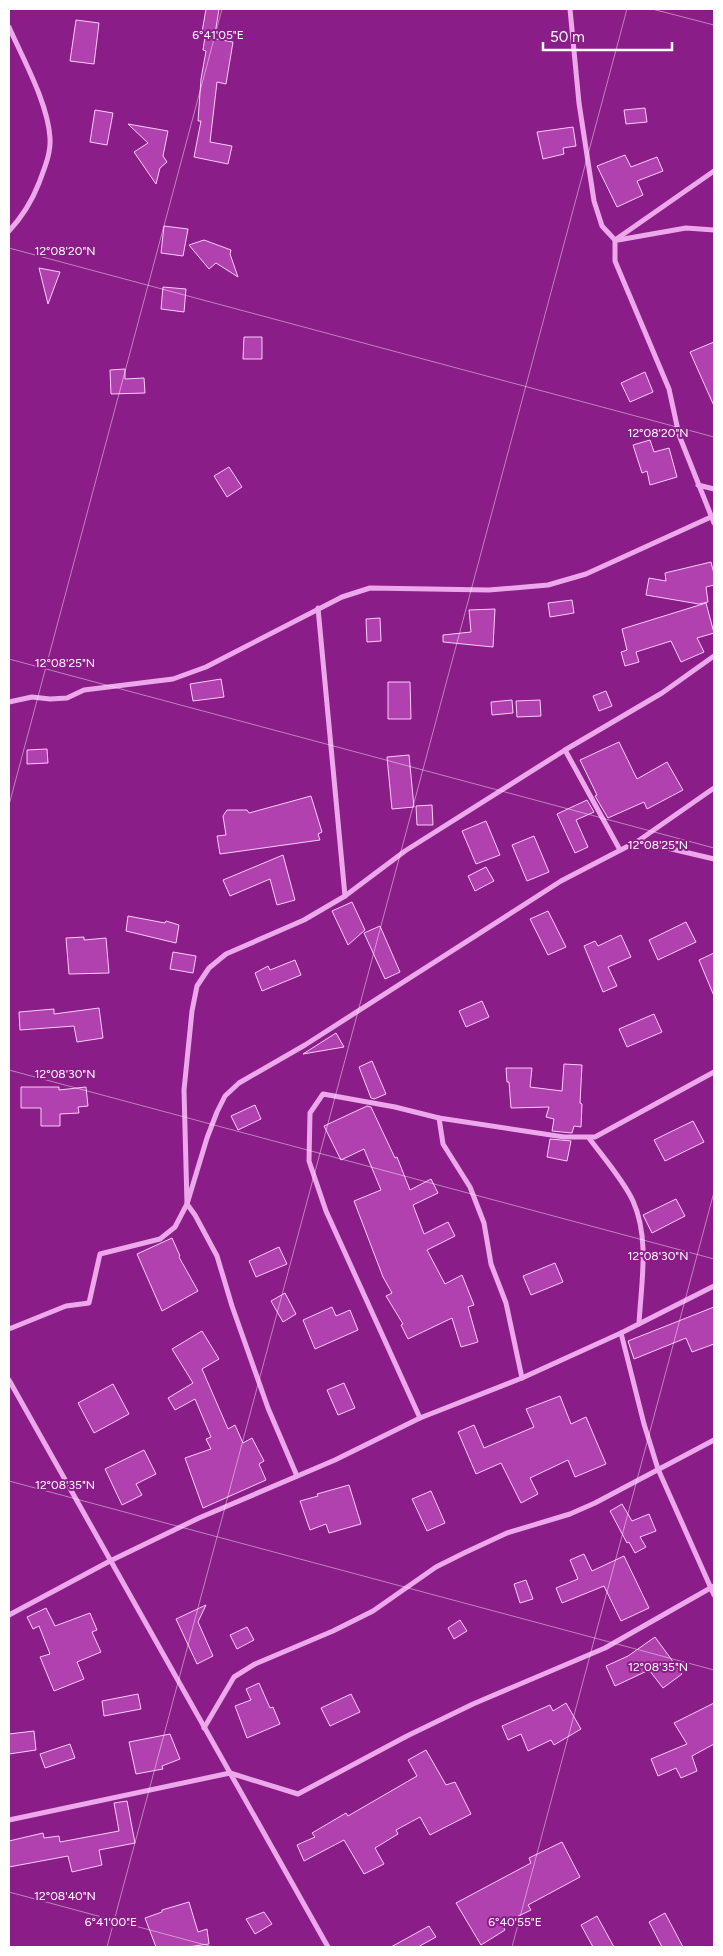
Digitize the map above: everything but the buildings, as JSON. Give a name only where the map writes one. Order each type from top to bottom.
[{"type":"street","points":[[570,9],[579,103],[594,201],[602,226],[615,240],[615,261],[669,389],[679,435],[698,485],[712,513],[714,523]]},
{"type":"street","points":[[9,27],[41,98],[50,138],[48,160],[35,193],[22,218],[9,231]]},
{"type":"street","points":[[615,240],[714,171]]},
{"type":"street","points":[[615,240],[686,228],[714,230]]},
{"type":"street","points":[[698,485],[714,488]]},
{"type":"street","points":[[9,702],[32,697],[68,698],[84,690],[173,679],[206,667],[318,608],[342,597],[370,588],[489,590],[548,585],[586,574],[712,513]]},
{"type":"street","points":[[318,608],[345,896]]},
{"type":"street","points":[[297,1476],[268,1408],[232,1306],[217,1256],[186,1204],[184,1090],[192,1010],[197,986],[209,968],[226,954],[304,920],[345,896],[405,851],[565,750],[662,693],[714,656]]},
{"type":"street","points":[[565,750],[620,850]]},
{"type":"street","points":[[9,1329],[66,1306],[89,1303],[100,1254],[160,1240],[175,1227],[186,1204],[217,1112],[225,1096],[239,1083],[305,1045],[561,881],[638,841],[714,788]]},
{"type":"street","points":[[638,841],[714,859]]},
{"type":"street","points":[[420,1418],[326,1211],[309,1160],[310,1113],[324,1094],[395,1107],[439,1118],[564,1137],[589,1138],[595,1137],[714,1072]]},
{"type":"street","points":[[439,1118],[443,1144],[470,1187],[484,1223],[491,1264],[506,1303],[522,1378]]},
{"type":"street","points":[[589,1138],[630,1196],[637,1212],[643,1243],[639,1324]]},
{"type":"street","points":[[9,1614],[110,1561],[199,1518],[297,1476],[420,1418],[522,1378],[621,1333],[714,1286]]},
{"type":"street","points":[[621,1333],[644,1424],[658,1469],[713,1587],[714,1595]]},
{"type":"street","points":[[9,1380],[328,1947]]},
{"type":"street","points":[[204,1728],[234,1677],[255,1664],[373,1611],[436,1567],[464,1553],[507,1533],[570,1514],[595,1503],[714,1440]]},
{"type":"street","points":[[9,1820],[230,1773],[298,1794],[407,1736],[473,1704],[605,1648],[713,1587]]}]
